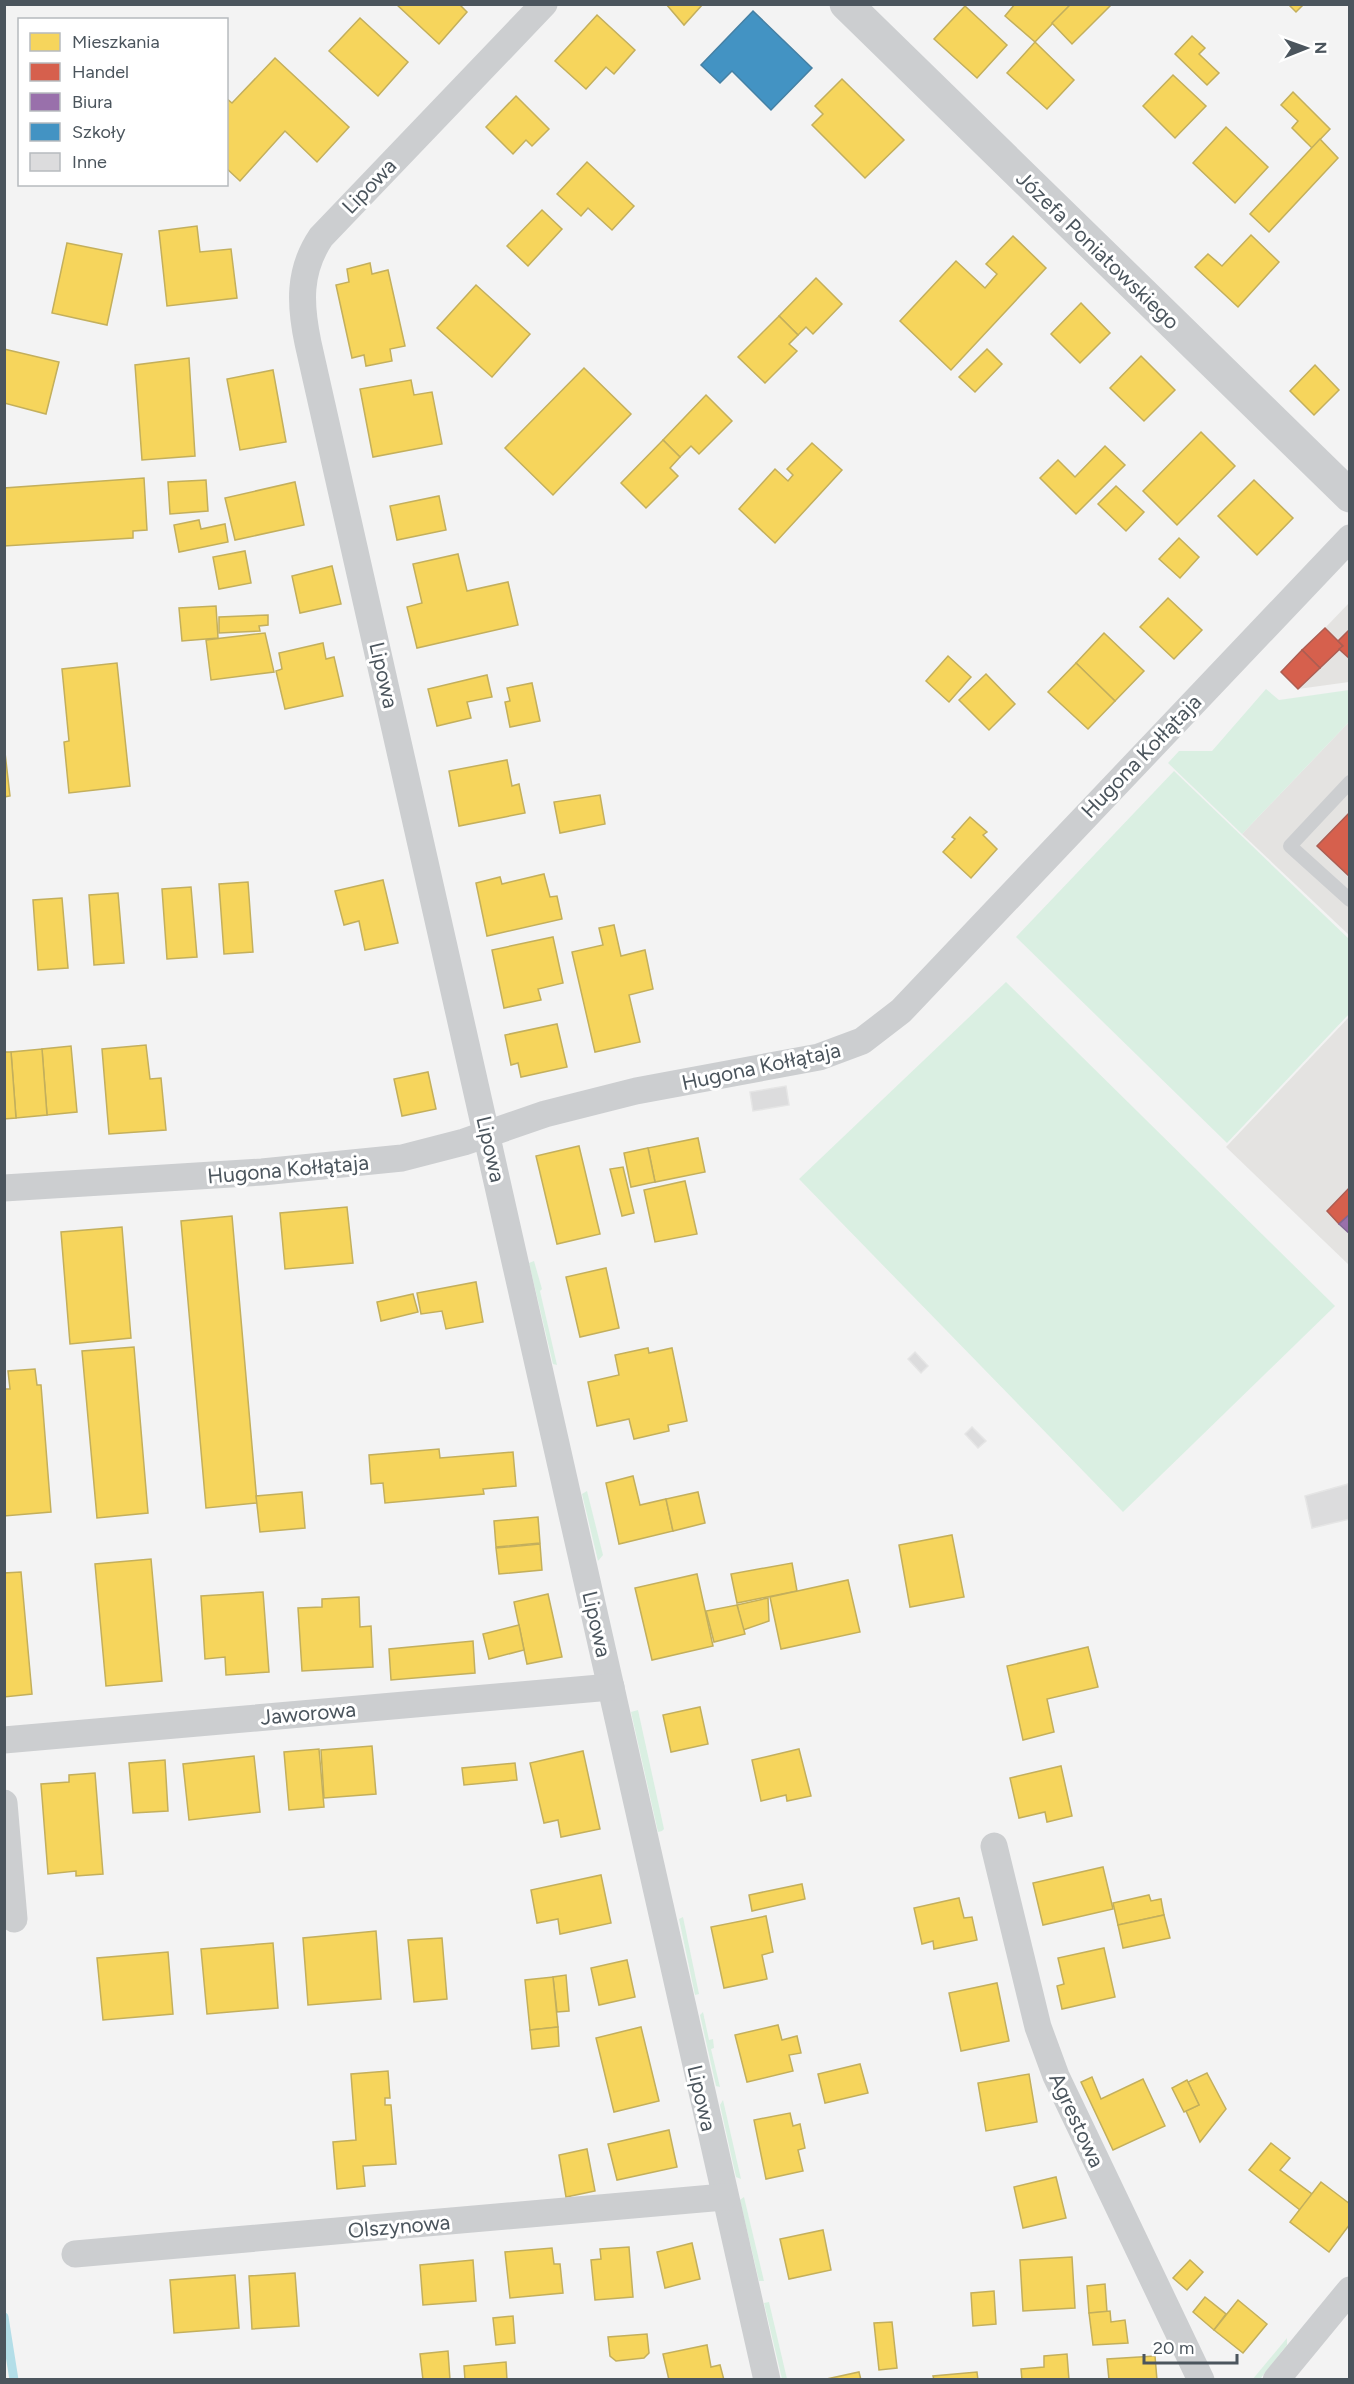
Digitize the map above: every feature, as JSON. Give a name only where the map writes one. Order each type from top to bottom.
[{"type":"street","name":"Lipowa","points":[[544,4],[321,237],[312,250],[302,282],[302,311],[488,1134],[724,2197],[767,2379]]},
{"type":"street","name":"Józefa Poniatowskiego","points":[[846,4],[1350,496]]},
{"type":"street","name":"Hugona Kołłątaja","points":[[4,1188],[379,1162],[428,1153],[544,1114],[636,1091],[819,1057],[862,1041],[882,1028],[1350,538]]},
{"type":"street","name":"Jaworowa","points":[[4,1740],[611,1686]]},
{"type":"street","points":[[4,1803],[14,1919]]},
{"type":"street","name":"Agrestowa","points":[[994,1846],[1038,2027],[1056,2076],[1202,2379]]},
{"type":"street","name":"Olszynowa","points":[[75,2254],[724,2197]]},
{"type":"street","points":[[1276,2379],[1350,2290]]},
{"type":"lane","points":[[1350,782],[1290,846],[1350,900]]},
{"type":"shaded area","points":[[1349,603],[1349,629],[1338,641],[1325,628]]},
{"type":"shaded area","points":[[1339,649],[1349,659],[1349,682],[1298,689]]},
{"type":"shaded area","points":[[1349,722],[1349,935],[1242,834]]},
{"type":"shaded area","points":[[1349,1017],[1349,1265],[1226,1147]]},
{"type":"green space","points":[[1266,689],[1279,700],[1349,690],[1349,722],[1242,834],[1168,763],[1179,751],[1212,751]]},
{"type":"green space","points":[[1174,771],[1349,939],[1349,1014],[1227,1143],[1016,937]]},
{"type":"green space","points":[[1006,982],[1335,1306],[1123,1512],[799,1179]]},
{"type":"green space","points":[[534,1261],[557,1365],[553,1364],[529,1263]]},
{"type":"green space","points":[[587,1491],[603,1555],[598,1561],[582,1494]]},
{"type":"green space","points":[[638,1710],[664,1829],[658,1832],[631,1712]]},
{"type":"green space","points":[[683,1917],[699,1994],[695,1995],[679,1919]]},
{"type":"green space","points":[[703,2012],[709,2040],[713,2039],[714,2048],[711,2049],[720,2087],[716,2086],[700,2015]]},
{"type":"green space","points":[[723,2100],[741,2179],[736,2177],[720,2105]]},
{"type":"green space","points":[[744,2197],[764,2281],[759,2281],[740,2200]]},
{"type":"green space","points":[[769,2302],[787,2379],[782,2379],[764,2303]]},
{"type":"green space","points":[[1287,2338],[1287,2345],[1260,2379],[1252,2380]]},
{"type":"building: Mieszkania","points":[[396,4],[459,4],[467,12],[439,44]]},
{"type":"building: Mieszkania","points":[[666,4],[703,4],[684,25]]},
{"type":"building: Mieszkania","points":[[1015,4],[1071,4],[1035,42],[1005,16]]},
{"type":"building: Mieszkania","points":[[1071,4],[1112,4],[1072,44],[1052,23]]},
{"type":"building: Mieszkania","points":[[1288,4],[1304,4],[1296,12]]},
{"type":"building: Mieszkania","points":[[965,6],[1007,45],[977,78],[934,39]]},
{"type":"building: Mieszkania","points":[[597,15],[635,50],[614,74],[606,67],[586,89],[555,61]]},
{"type":"building: Mieszkania","points":[[360,18],[408,62],[378,96],[329,51]]},
{"type":"building: Mieszkania","points":[[1192,36],[1205,48],[1199,54],[1219,73],[1207,85],[1175,54]]},
{"type":"building: Mieszkania","points":[[1035,42],[1074,80],[1047,109],[1007,73]]},
{"type":"building: Mieszkania","points":[[275,58],[349,127],[317,162],[285,131],[240,181],[228,170],[228,100],[232,103]]},
{"type":"building: Mieszkania","points":[[1173,75],[1206,106],[1175,138],[1143,106]]},
{"type":"building: Mieszkania","points":[[842,79],[904,140],[865,178],[812,125],[823,114],[815,106]]},
{"type":"building: Mieszkania","points":[[1293,92],[1330,129],[1312,148],[1292,128],[1298,121],[1281,105]]},
{"type":"building: Mieszkania","points":[[516,96],[549,129],[532,146],[526,140],[513,154],[486,127]]},
{"type":"building: Mieszkania","points":[[1226,127],[1268,167],[1235,203],[1193,163]]},
{"type":"building: Mieszkania","points":[[1320,139],[1338,158],[1269,232],[1250,214]]},
{"type":"building: Mieszkania","points":[[587,162],[634,206],[612,230],[588,208],[581,216],[557,194]]},
{"type":"building: Mieszkania","points":[[542,210],[562,229],[528,266],[507,246]]},
{"type":"building: Mieszkania","points":[[197,226],[200,252],[231,249],[237,298],[167,306],[159,231]]},
{"type":"building: Mieszkania","points":[[1251,235],[1279,262],[1238,307],[1195,267],[1208,254],[1222,266]]},
{"type":"building: Mieszkania","points":[[1013,236],[1046,268],[951,370],[900,321],[956,261],[985,288],[997,274],[986,264]]},
{"type":"building: Mieszkania","points":[[67,243],[122,254],[107,325],[52,313]]},
{"type":"building: Mieszkania","points":[[370,263],[372,274],[388,270],[405,346],[390,349],[392,361],[366,366],[364,355],[352,358],[336,285],[349,282],[347,269]]},
{"type":"building: Mieszkania","points":[[816,278],[842,304],[813,334],[806,327],[798,335],[779,316]]},
{"type":"building: Mieszkania","points":[[476,285],[530,334],[492,377],[437,328]]},
{"type":"building: Mieszkania","points":[[1081,303],[1110,333],[1080,363],[1051,334]]},
{"type":"building: Mieszkania","points":[[779,316],[798,335],[789,344],[797,351],[765,383],[738,357]]},
{"type":"building: Mieszkania","points":[[4,349],[59,362],[46,414],[4,403]]},
{"type":"building: Mieszkania","points":[[987,349],[1002,364],[975,392],[959,377]]},
{"type":"building: Mieszkania","points":[[1141,356],[1175,390],[1144,421],[1110,388]]},
{"type":"building: Mieszkania","points":[[189,358],[195,456],[142,460],[135,365]]},
{"type":"building: Mieszkania","points":[[1315,365],[1339,390],[1314,415],[1290,391]]},
{"type":"building: Mieszkania","points":[[584,368],[631,414],[553,495],[505,448]]},
{"type":"building: Mieszkania","points":[[273,370],[286,442],[240,450],[227,379]]},
{"type":"building: Mieszkania","points":[[411,380],[414,395],[432,392],[442,444],[373,457],[360,389]]},
{"type":"building: Mieszkania","points":[[706,395],[732,421],[699,454],[691,446],[680,457],[663,440]]},
{"type":"building: Mieszkania","points":[[1201,432],[1235,466],[1177,525],[1143,491]]},
{"type":"building: Mieszkania","points":[[663,440],[680,457],[670,468],[678,476],[646,508],[621,483]]},
{"type":"building: Mieszkania","points":[[812,443],[842,470],[775,543],[739,509],[775,469],[788,481],[793,475],[787,469]]},
{"type":"building: Mieszkania","points":[[1105,446],[1125,465],[1076,514],[1040,478],[1058,460],[1075,477]]},
{"type":"building: Mieszkania","points":[[144,478],[147,530],[133,531],[133,538],[4,546],[4,488]]},
{"type":"building: Mieszkania","points":[[206,480],[208,511],[170,514],[168,482]]},
{"type":"building: Mieszkania","points":[[1254,480],[1293,518],[1257,555],[1218,516]]},
{"type":"building: Mieszkania","points":[[295,482],[304,525],[235,540],[225,498]]},
{"type":"building: Mieszkania","points":[[1116,486],[1144,512],[1126,531],[1098,504]]},
{"type":"building: Mieszkania","points":[[439,496],[446,530],[397,540],[390,506]]},
{"type":"building: Mieszkania","points":[[199,520],[201,529],[225,524],[228,542],[179,552],[174,525]]},
{"type":"building: Mieszkania","points":[[1179,538],[1199,557],[1180,578],[1159,559]]},
{"type":"building: Mieszkania","points":[[245,551],[251,583],[219,589],[213,557]]},
{"type":"building: Mieszkania","points":[[458,554],[467,591],[508,582],[518,625],[417,648],[407,607],[422,603],[413,564]]},
{"type":"building: Mieszkania","points":[[332,566],[341,604],[300,613],[292,576]]},
{"type":"building: Mieszkania","points":[[1168,598],[1202,630],[1174,659],[1140,627]]},
{"type":"building: Mieszkania","points":[[216,606],[218,638],[182,641],[179,608]]},
{"type":"building: Mieszkania","points":[[268,615],[268,625],[259,626],[260,631],[219,633],[219,617]]},
{"type":"building: Mieszkania","points":[[265,633],[274,672],[211,680],[206,640]]},
{"type":"building: Mieszkania","points":[[1104,633],[1144,671],[1115,701],[1076,663]]},
{"type":"building: Mieszkania","points":[[323,643],[326,659],[334,657],[343,696],[285,709],[276,671],[282,669],[279,653]]},
{"type":"building: Mieszkania","points":[[948,656],[971,677],[949,702],[926,681]]},
{"type":"building: Mieszkania","points":[[117,663],[130,786],[69,793],[64,742],[69,741],[62,669]]},
{"type":"building: Mieszkania","points":[[1076,663],[1115,701],[1088,729],[1048,692]]},
{"type":"building: Mieszkania","points":[[986,674],[1015,704],[989,730],[959,700]]},
{"type":"building: Mieszkania","points":[[487,675],[492,697],[467,702],[471,718],[437,726],[428,689]]},
{"type":"building: Mieszkania","points":[[532,683],[540,721],[510,727],[505,702],[510,701],[507,688]]},
{"type":"building: Mieszkania","points":[[4,744],[10,796],[4,797]]},
{"type":"building: Mieszkania","points":[[507,760],[512,786],[519,784],[525,813],[459,826],[449,771]]},
{"type":"building: Mieszkania","points":[[600,795],[605,824],[560,833],[554,802]]},
{"type":"building: Mieszkania","points":[[970,817],[987,832],[983,835],[997,849],[971,878],[943,852],[955,839],[952,837]]},
{"type":"building: Mieszkania","points":[[544,874],[550,897],[557,896],[562,919],[487,936],[476,883],[500,877],[502,884]]},
{"type":"building: Mieszkania","points":[[383,880],[398,943],[365,950],[359,921],[344,925],[335,891]]},
{"type":"building: Mieszkania","points":[[248,882],[253,952],[224,954],[219,884]]},
{"type":"building: Mieszkania","points":[[191,887],[197,957],[167,959],[162,889]]},
{"type":"building: Mieszkania","points":[[118,893],[124,963],[94,965],[89,895]]},
{"type":"building: Mieszkania","points":[[62,898],[68,968],[38,970],[33,900]]},
{"type":"building: Mieszkania","points":[[614,925],[621,956],[645,950],[653,989],[629,995],[640,1042],[595,1052],[572,952],[603,945],[599,928]]},
{"type":"building: Mieszkania","points":[[553,937],[563,983],[538,989],[541,1000],[504,1008],[492,950]]},
{"type":"building: Mieszkania","points":[[557,1024],[567,1067],[521,1077],[518,1063],[511,1065],[505,1035]]},
{"type":"building: Mieszkania","points":[[146,1045],[150,1079],[161,1078],[166,1130],[109,1134],[102,1049]]},
{"type":"building: Mieszkania","points":[[71,1046],[77,1112],[47,1115],[42,1049]]},
{"type":"building: Mieszkania","points":[[42,1049],[47,1115],[16,1118],[11,1052]]},
{"type":"building: Mieszkania","points":[[4,1052],[11,1052],[16,1118],[4,1119]]},
{"type":"building: Mieszkania","points":[[428,1072],[436,1109],[402,1116],[394,1079]]},
{"type":"building: Mieszkania","points":[[698,1138],[705,1172],[655,1182],[648,1148]]},
{"type":"building: Mieszkania","points":[[579,1146],[600,1234],[557,1244],[536,1156]]},
{"type":"building: Mieszkania","points":[[648,1148],[655,1182],[631,1187],[624,1153]]},
{"type":"building: Mieszkania","points":[[623,1167],[634,1213],[622,1216],[610,1169]]},
{"type":"building: Mieszkania","points":[[685,1181],[697,1234],[655,1242],[644,1190]]},
{"type":"building: Mieszkania","points":[[347,1207],[353,1263],[285,1269],[280,1213]]},
{"type":"building: Mieszkania","points":[[232,1216],[257,1503],[206,1508],[181,1221]]},
{"type":"building: Mieszkania","points":[[122,1227],[131,1338],[70,1344],[61,1232]]},
{"type":"building: Mieszkania","points":[[606,1268],[619,1328],[580,1337],[566,1277]]},
{"type":"building: Mieszkania","points":[[476,1282],[483,1322],[446,1329],[442,1311],[421,1314],[417,1293]]},
{"type":"building: Mieszkania","points":[[413,1294],[418,1312],[381,1321],[377,1302]]},
{"type":"building: Mieszkania","points":[[134,1347],[148,1513],[97,1518],[82,1351]]},
{"type":"building: Mieszkania","points":[[648,1348],[649,1353],[672,1348],[687,1421],[668,1425],[669,1431],[634,1439],[629,1419],[597,1426],[588,1382],[619,1375],[615,1355]]},
{"type":"building: Mieszkania","points":[[35,1369],[37,1385],[41,1385],[51,1512],[4,1516],[4,1389],[10,1389],[8,1371]]},
{"type":"building: Mieszkania","points":[[439,1449],[440,1458],[513,1452],[516,1486],[483,1489],[484,1494],[385,1503],[383,1483],[371,1484],[369,1455]]},
{"type":"building: Mieszkania","points":[[633,1476],[640,1505],[666,1499],[673,1531],[619,1544],[606,1483]]},
{"type":"building: Mieszkania","points":[[302,1492],[305,1528],[260,1532],[256,1496]]},
{"type":"building: Mieszkania","points":[[698,1492],[705,1523],[673,1531],[666,1499]]},
{"type":"building: Mieszkania","points":[[538,1517],[540,1543],[496,1547],[494,1521]]},
{"type":"building: Mieszkania","points":[[952,1535],[964,1597],[910,1607],[899,1545]]},
{"type":"building: Mieszkania","points":[[540,1544],[542,1570],[499,1574],[496,1548]]},
{"type":"building: Mieszkania","points":[[151,1559],[162,1681],[106,1686],[95,1564]]},
{"type":"building: Mieszkania","points":[[792,1563],[797,1591],[737,1603],[731,1574]]},
{"type":"building: Mieszkania","points":[[21,1572],[32,1694],[4,1697],[4,1573]]},
{"type":"building: Mieszkania","points":[[697,1574],[713,1646],[652,1660],[635,1588]]},
{"type":"building: Mieszkania","points":[[848,1580],[860,1632],[781,1649],[770,1597]]},
{"type":"building: Mieszkania","points":[[263,1592],[269,1672],[226,1675],[225,1657],[205,1659],[201,1596]]},
{"type":"building: Mieszkania","points":[[548,1594],[562,1657],[527,1664],[514,1602]]},
{"type":"building: Mieszkania","points":[[359,1597],[360,1627],[371,1626],[373,1667],[302,1671],[298,1608],[322,1607],[322,1599]]},
{"type":"building: Mieszkania","points":[[768,1598],[769,1621],[743,1630],[737,1605]]},
{"type":"building: Mieszkania","points":[[737,1605],[745,1634],[714,1642],[706,1611]]},
{"type":"building: Mieszkania","points":[[519,1625],[524,1650],[489,1659],[483,1634]]},
{"type":"building: Mieszkania","points":[[473,1641],[475,1673],[391,1680],[389,1649]]},
{"type":"building: Mieszkania","points":[[1088,1647],[1098,1687],[1047,1699],[1054,1732],[1023,1740],[1007,1666]]},
{"type":"building: Mieszkania","points":[[700,1707],[708,1744],[671,1752],[663,1715]]},
{"type":"building: Mieszkania","points":[[372,1746],[376,1794],[324,1798],[321,1750]]},
{"type":"building: Mieszkania","points":[[319,1749],[324,1807],[289,1810],[284,1752]]},
{"type":"building: Mieszkania","points":[[799,1749],[811,1796],[787,1801],[786,1795],[761,1801],[752,1760]]},
{"type":"building: Mieszkania","points":[[583,1751],[600,1829],[561,1837],[558,1820],[544,1823],[530,1763]]},
{"type":"building: Mieszkania","points":[[254,1756],[260,1812],[189,1820],[183,1764]]},
{"type":"building: Mieszkania","points":[[165,1760],[168,1811],[133,1813],[129,1763]]},
{"type":"building: Mieszkania","points":[[515,1763],[517,1780],[464,1785],[462,1768]]},
{"type":"building: Mieszkania","points":[[1061,1766],[1072,1816],[1047,1822],[1045,1812],[1019,1818],[1010,1778]]},
{"type":"building: Mieszkania","points":[[95,1773],[103,1874],[76,1876],[76,1871],[48,1874],[41,1784],[69,1782],[69,1775]]},
{"type":"building: Mieszkania","points":[[1103,1867],[1113,1909],[1043,1925],[1033,1883]]},
{"type":"building: Mieszkania","points":[[601,1875],[611,1923],[560,1934],[558,1919],[537,1923],[531,1890]]},
{"type":"building: Mieszkania","points":[[802,1884],[805,1899],[752,1911],[749,1895]]},
{"type":"building: Mieszkania","points":[[1149,1895],[1151,1901],[1161,1899],[1164,1915],[1118,1925],[1113,1903]]},
{"type":"building: Mieszkania","points":[[959,1898],[964,1918],[972,1917],[977,1940],[934,1949],[933,1941],[922,1944],[914,1908]]},
{"type":"building: Mieszkania","points":[[1164,1915],[1170,1938],[1123,1948],[1118,1925]]},
{"type":"building: Mieszkania","points":[[766,1916],[773,1952],[762,1955],[767,1979],[724,1988],[711,1927]]},
{"type":"building: Mieszkania","points":[[376,1931],[381,1999],[308,2005],[303,1938]]},
{"type":"building: Mieszkania","points":[[442,1938],[447,1999],[414,2002],[408,1940]]},
{"type":"building: Mieszkania","points":[[273,1943],[278,2008],[207,2014],[201,1949]]},
{"type":"building: Mieszkania","points":[[1104,1948],[1115,1997],[1062,2009],[1057,1986],[1064,1984],[1058,1958]]},
{"type":"building: Mieszkania","points":[[168,1952],[173,2014],[103,2020],[97,1958]]},
{"type":"building: Mieszkania","points":[[627,1960],[635,1997],[599,2005],[591,1968]]},
{"type":"building: Mieszkania","points":[[566,1975],[569,2011],[557,2012],[553,1977]]},
{"type":"building: Mieszkania","points":[[553,1977],[558,2027],[530,2030],[525,1980]]},
{"type":"building: Mieszkania","points":[[997,1983],[1009,2041],[961,2051],[949,1993]]},
{"type":"building: Mieszkania","points":[[778,2025],[782,2040],[797,2036],[801,2053],[789,2055],[793,2071],[747,2082],[735,2035]]},
{"type":"building: Mieszkania","points":[[558,2027],[559,2046],[532,2049],[530,2030]]},
{"type":"building: Mieszkania","points":[[641,2027],[659,2101],[614,2112],[596,2038]]},
{"type":"building: Mieszkania","points":[[860,2064],[868,2093],[825,2103],[818,2074]]},
{"type":"building: Mieszkania","points":[[388,2071],[390,2098],[385,2098],[385,2105],[391,2105],[396,2164],[363,2166],[365,2186],[337,2189],[333,2142],[356,2140],[351,2074]]},
{"type":"building: Mieszkania","points":[[1207,2073],[1226,2109],[1200,2142],[1186,2111],[1199,2105],[1188,2082]]},
{"type":"building: Mieszkania","points":[[1029,2074],[1037,2122],[986,2131],[978,2083]]},
{"type":"building: Mieszkania","points":[[1092,2077],[1101,2099],[1143,2079],[1165,2126],[1113,2150],[1081,2082]]},
{"type":"building: Mieszkania","points":[[1187,2080],[1199,2105],[1184,2112],[1172,2088]]},
{"type":"building: Mieszkania","points":[[790,2113],[793,2126],[800,2124],[805,2148],[798,2150],[803,2171],[766,2179],[754,2120]]},
{"type":"building: Mieszkania","points":[[669,2130],[677,2167],[617,2180],[608,2144]]},
{"type":"building: Mieszkania","points":[[1271,2143],[1290,2158],[1280,2170],[1312,2194],[1300,2210],[1249,2170]]},
{"type":"building: Mieszkania","points":[[587,2149],[595,2191],[566,2197],[559,2155]]},
{"type":"building: Mieszkania","points":[[1056,2177],[1066,2218],[1023,2228],[1014,2187]]},
{"type":"building: Mieszkania","points":[[1321,2182],[1350,2204],[1350,2224],[1329,2252],[1290,2222]]},
{"type":"building: Mieszkania","points":[[823,2230],[831,2270],[789,2279],[780,2239]]},
{"type":"building: Mieszkania","points":[[692,2243],[700,2279],[665,2288],[657,2252]]},
{"type":"building: Mieszkania","points":[[629,2247],[633,2297],[595,2300],[591,2260],[601,2259],[600,2249]]},
{"type":"building: Mieszkania","points":[[552,2248],[554,2264],[560,2264],[563,2293],[510,2298],[505,2252]]},
{"type":"building: Mieszkania","points":[[1072,2257],[1075,2308],[1023,2311],[1020,2260]]},
{"type":"building: Mieszkania","points":[[473,2260],[476,2301],[423,2305],[420,2265]]},
{"type":"building: Mieszkania","points":[[1190,2260],[1203,2272],[1187,2290],[1173,2278]]},
{"type":"building: Mieszkania","points":[[295,2273],[299,2326],[252,2329],[249,2276]]},
{"type":"building: Mieszkania","points":[[235,2275],[239,2328],[174,2333],[170,2280]]},
{"type":"building: Mieszkania","points":[[1105,2284],[1107,2312],[1089,2313],[1087,2286]]},
{"type":"building: Mieszkania","points":[[994,2291],[996,2324],[973,2326],[971,2293]]},
{"type":"building: Mieszkania","points":[[1205,2297],[1226,2314],[1214,2330],[1193,2312]]},
{"type":"building: Mieszkania","points":[[1238,2300],[1267,2324],[1243,2353],[1214,2330]]},
{"type":"building: Mieszkania","points":[[1110,2311],[1111,2322],[1125,2320],[1128,2343],[1093,2345],[1089,2313]]},
{"type":"building: Mieszkania","points":[[513,2316],[515,2343],[496,2345],[493,2318]]},
{"type":"building: Mieszkania","points":[[892,2322],[897,2368],[879,2370],[874,2323]]},
{"type":"building: Mieszkania","points":[[647,2334],[649,2353],[644,2358],[616,2361],[610,2356],[608,2337]]},
{"type":"building: Mieszkania","points":[[707,2345],[711,2367],[720,2365],[724,2380],[669,2380],[663,2354]]},
{"type":"building: Mieszkania","points":[[448,2351],[450,2380],[423,2380],[420,2354]]},
{"type":"building: Mieszkania","points":[[1067,2354],[1069,2380],[1022,2380],[1021,2369],[1044,2367],[1044,2356]]},
{"type":"building: Mieszkania","points":[[1155,2356],[1157,2380],[1109,2380],[1107,2359]]},
{"type":"building: Mieszkania","points":[[506,2362],[507,2380],[465,2380],[464,2366]]},
{"type":"building: Mieszkania","points":[[859,2372],[861,2380],[822,2380]]},
{"type":"building: Mieszkania","points":[[977,2372],[978,2380],[934,2380],[933,2376]]},
{"type":"building: Handel","points":[[1325,628],[1343,646],[1320,668],[1302,650]]},
{"type":"building: Handel","points":[[1349,630],[1350,659],[1339,649],[1343,646],[1338,641]]},
{"type":"building: Handel","points":[[1302,650],[1320,668],[1298,689],[1281,672]]},
{"type":"building: Handel","points":[[1350,812],[1350,877],[1317,846]]},
{"type":"building: Handel","points":[[1350,1187],[1350,1214],[1339,1224],[1327,1211]]},
{"type":"building: Biura","points":[[1350,1214],[1350,1234],[1339,1224]]},
{"type":"building: Szkoły","points":[[753,11],[812,68],[771,110],[732,71],[720,83],[701,65]]},
{"type":"building: Inne","points":[[786,1086],[789,1105],[753,1111],[750,1092]]},
{"type":"building: Inne","points":[[915,1352],[928,1366],[921,1373],[908,1359]]},
{"type":"building: Inne","points":[[972,1427],[986,1441],[978,1448],[965,1434]]},
{"type":"building: Inne","points":[[1348,1484],[1350,1519],[1312,1528],[1305,1496]]},
{"type":"waterway","points":[[4,2317],[14,2380]]}]
